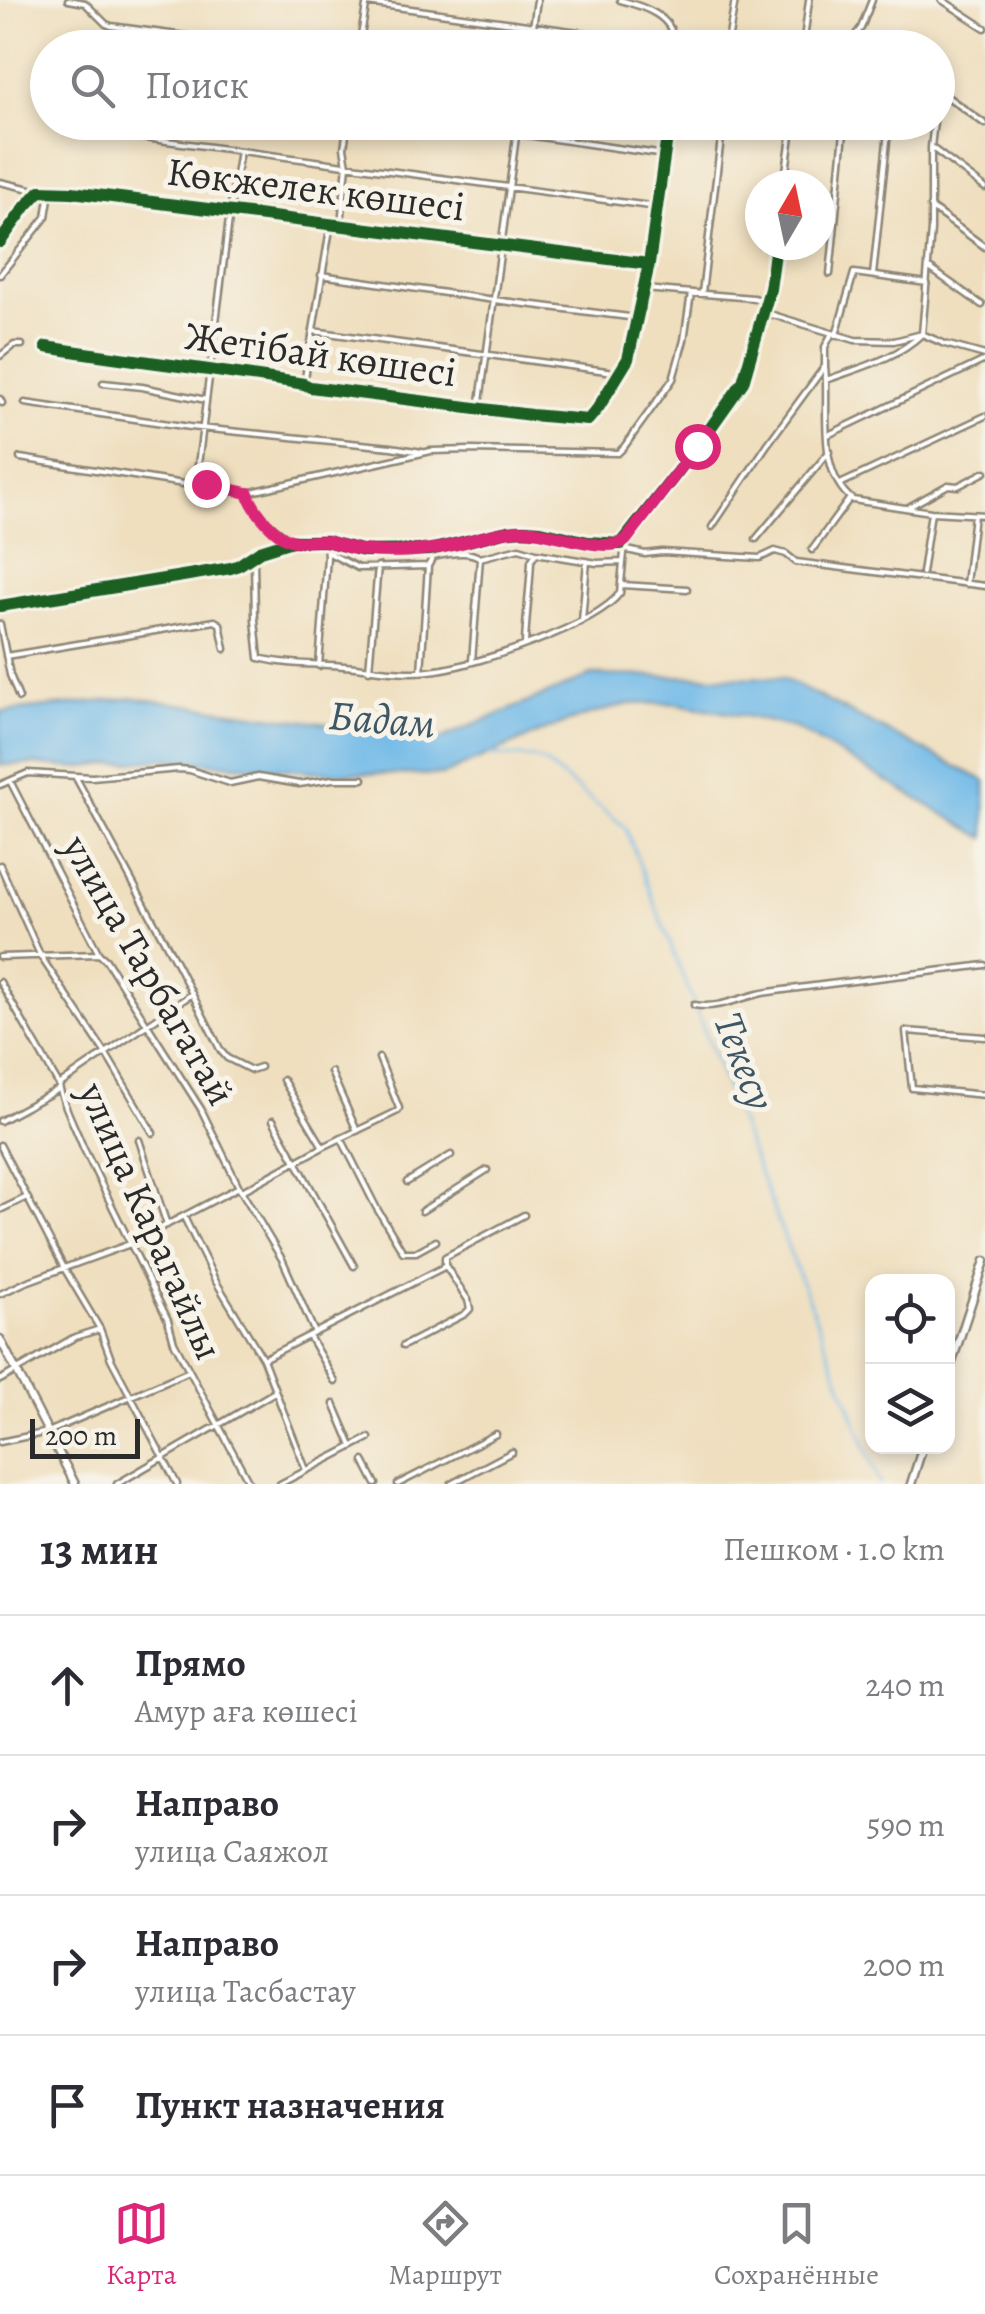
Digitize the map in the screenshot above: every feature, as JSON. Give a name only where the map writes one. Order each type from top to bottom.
[{"type":"street","points":[[68,0],[85,3],[106,24],[141,30]]},
{"type":"street","points":[[532,30],[536,0]]},
{"type":"street","points":[[620,0],[662,17],[672,30]]},
{"type":"street","points":[[730,30],[736,0]]},
{"type":"street","points":[[806,30],[810,0]]},
{"type":"street","points":[[859,30],[872,0]]},
{"type":"street","points":[[942,0],[985,28]]},
{"type":"street","points":[[362,30],[367,2],[571,30]]},
{"type":"street","points":[[955,102],[985,124]]},
{"type":"street","points":[[154,140],[657,206]]},
{"type":"street","points":[[341,224],[347,165],[345,140]]},
{"type":"street","points":[[479,409],[516,140]]},
{"type":"street","points":[[564,140],[665,155]]},
{"type":"street","points":[[313,331],[621,373],[628,359],[644,289],[667,140]]},
{"type":"street","points":[[702,294],[721,140]]},
{"type":"street","points":[[786,170],[790,140]]},
{"type":"street","points":[[830,274],[843,140]]},
{"type":"street","points":[[874,275],[887,140]]},
{"type":"street","points":[[826,380],[884,358],[909,346],[922,334],[932,140]]},
{"type":"street","points":[[931,147],[985,188]]},
{"type":"street","points":[[196,481],[240,151]]},
{"type":"street","name":"Көкжелек көшесі","points":[[0,182],[40,191],[341,224],[648,264]]},
{"type":"street","points":[[0,242],[40,191]]},
{"type":"street","points":[[0,275],[46,218],[50,192]]},
{"type":"street","points":[[930,207],[985,247]]},
{"type":"street","points":[[304,384],[331,223]]},
{"type":"street","points":[[254,554],[260,658],[421,672],[472,662],[595,615],[614,600],[622,585],[624,545],[742,382],[766,301],[773,260]]},
{"type":"street","points":[[928,268],[982,305]]},
{"type":"street","points":[[321,274],[637,318]]},
{"type":"street","points":[[927,283],[853,274],[834,334],[825,347],[830,462],[850,498],[932,512],[985,515]]},
{"type":"street","points":[[644,289],[766,301]]},
{"type":"street","points":[[20,458],[190,485],[196,481],[248,493],[425,453],[618,453],[673,379],[691,293]]},
{"type":"street","points":[[762,312],[855,340],[894,341],[922,334],[985,358]]},
{"type":"street","points":[[0,356],[14,345],[22,345]]},
{"type":"street","name":"Жетібай көшесі","points":[[46,347],[310,387],[588,420],[621,373]]},
{"type":"street","points":[[828,435],[985,358]]},
{"type":"street","points":[[712,527],[825,366]]},
{"type":"street","points":[[102,383],[206,400]]},
{"type":"street","points":[[25,403],[425,453]]},
{"type":"street","points":[[840,484],[985,416]]},
{"type":"street","points":[[756,539],[829,452]]},
{"type":"street","points":[[907,508],[948,484],[958,486],[985,472]]},
{"type":"street","points":[[248,493],[265,522],[292,541]]},
{"type":"street","points":[[812,550],[850,498]]},
{"type":"street","points":[[922,573],[932,512]]},
{"type":"street","points":[[966,584],[974,515]]},
{"type":"street","points":[[0,606],[231,568],[254,554],[292,541],[326,542],[364,551],[430,550],[524,530],[624,545],[645,554],[760,558],[775,551],[796,562],[985,586]]},
{"type":"street","points":[[319,666],[326,542]]},
{"type":"street","points":[[480,558],[519,548],[596,563],[623,562]]},
{"type":"street","points":[[327,552],[354,567],[429,568]]},
{"type":"street","points":[[421,672],[429,568],[436,556],[470,553],[480,558]]},
{"type":"street","points":[[525,644],[532,580],[530,561],[536,553]]},
{"type":"street","points":[[472,662],[480,558]]},
{"type":"street","points":[[582,621],[588,561]]},
{"type":"street","points":[[369,670],[378,566]]},
{"type":"street","points":[[622,585],[687,589]]},
{"type":"street","points":[[4,655],[217,622],[225,648]]},
{"type":"street","points":[[0,624],[4,655],[19,698]]},
{"type":"street","points":[[0,785],[28,773],[75,776],[179,769],[230,783],[258,777],[300,784],[363,780]]},
{"type":"street","points":[[75,776],[220,1051],[251,1070],[260,1067]]},
{"type":"street","name":"улица Тарбагатай","points":[[10,781],[99,954],[201,1109],[283,1262],[315,1333]]},
{"type":"street","points":[[0,865],[41,956],[153,1132]]},
{"type":"street","points":[[0,957],[99,954]]},
{"type":"street","points":[[694,1006],[720,1006],[763,992],[985,965]]},
{"type":"street","name":"улица Карагайлы","points":[[0,982],[59,1087],[100,1185],[168,1320],[174,1342],[250,1484]]},
{"type":"street","points":[[0,1121],[59,1087],[192,994]]},
{"type":"street","points":[[985,1038],[906,1031],[912,1088],[985,1095]]},
{"type":"street","points":[[0,1294],[130,1244],[399,1108],[379,1058]]},
{"type":"street","points":[[331,1072],[357,1130]]},
{"type":"street","points":[[283,1080],[322,1147]]},
{"type":"street","points":[[273,1120],[354,1266]]},
{"type":"street","points":[[341,1138],[403,1252],[416,1252],[436,1241]]},
{"type":"street","points":[[139,1140],[167,1225]]},
{"type":"street","points":[[0,1146],[100,1328],[111,1359],[176,1484]]},
{"type":"street","points":[[407,1182],[451,1155]]},
{"type":"street","points":[[422,1211],[487,1170]]},
{"type":"street","points":[[0,1210],[27,1196]]},
{"type":"street","points":[[403,1346],[470,1309],[445,1258],[524,1215]]},
{"type":"street","points":[[184,1217],[205,1261],[263,1359],[306,1470]]},
{"type":"street","points":[[951,1364],[985,1261]]},
{"type":"street","points":[[263,1359],[445,1264]]},
{"type":"street","points":[[0,1380],[75,1337],[100,1328]]},
{"type":"street","points":[[309,1336],[335,1382]]},
{"type":"street","points":[[0,1339],[75,1484]]},
{"type":"street","points":[[0,1442],[48,1432],[188,1371]]},
{"type":"street","points":[[117,1484],[275,1392]]},
{"type":"street","points":[[334,1404],[352,1446]]},
{"type":"street","points":[[398,1484],[496,1434]]},
{"type":"street","points":[[280,1484],[369,1438]]},
{"type":"street","points":[[450,1484],[512,1452]]},
{"type":"street","points":[[911,1484],[920,1454]]},
{"type":"street","points":[[364,1461],[376,1484]]},
{"type":"water","points":[[592,675],[782,678],[985,781],[985,838],[795,728],[672,703],[629,704],[591,714],[443,775],[331,773],[160,759],[74,768],[0,765],[0,712],[134,698],[440,739]]},
{"type":"waterway","name":"Текесу","points":[[490,755],[535,758],[545,763],[625,827],[880,1484]]},
{"type":"cycle path","points":[[46,347],[310,387],[588,420],[628,359],[649,264],[666,140]]},
{"type":"cycle path","points":[[0,242],[40,191],[72,192],[649,264]]},
{"type":"cycle path","points":[[0,606],[231,568],[260,551],[292,541],[326,541],[364,551],[430,550],[524,530],[621,544],[743,382],[770,289],[774,260]]},
{"type":"route","points":[[206,484],[248,493],[265,522],[292,541],[326,542],[364,551],[430,550],[524,530],[612,546],[626,540],[697,446]]},
{"type":"water label","name":"Бадам","points":[[382,719]]}]
